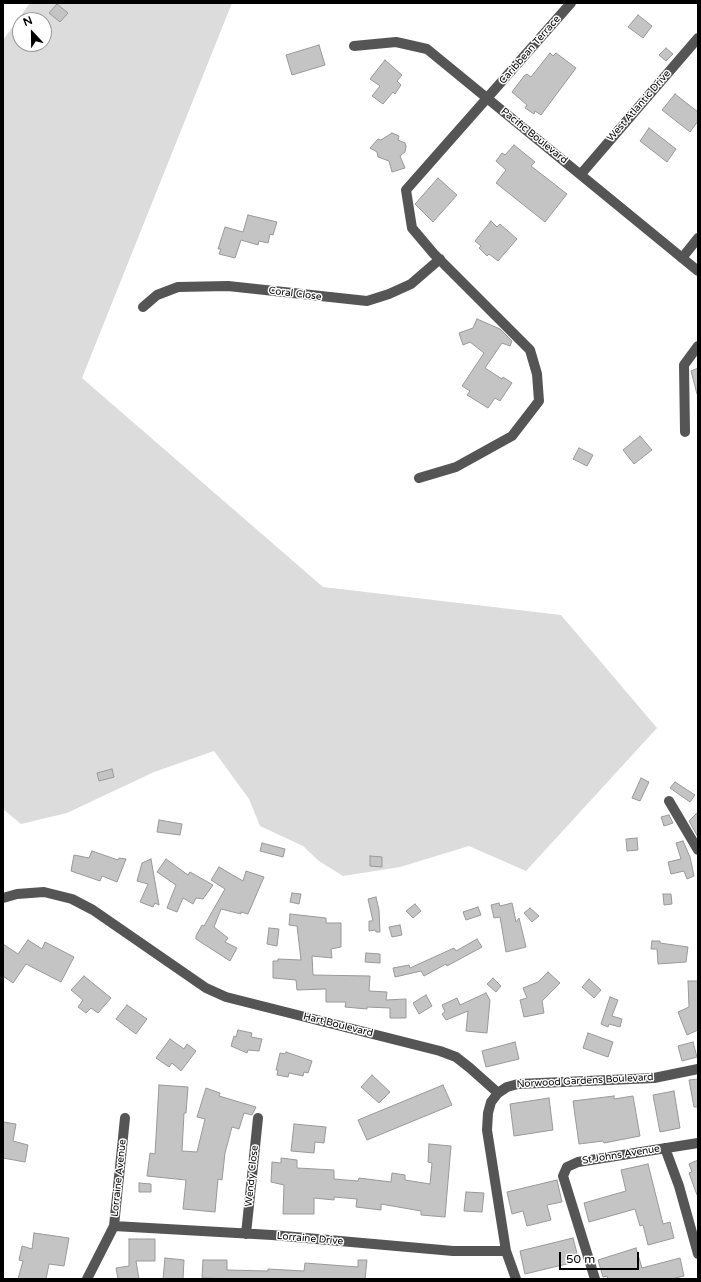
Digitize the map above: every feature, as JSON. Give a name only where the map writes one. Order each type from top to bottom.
[{"type":"street","name":"Caribbean Terrace","points":[[440,259],[412,228],[406,190],[571,3]]},
{"type":"street","name":"West Atlantic Drive","points":[[581,174],[698,38]]},
{"type":"street","name":"Pacific Boulevard","points":[[354,46],[396,42],[427,49],[698,271]]},
{"type":"street","points":[[682,258],[698,238]]},
{"type":"street","name":"Coral Close","points":[[143,307],[157,295],[178,287],[228,286],[367,301],[390,294],[411,284],[440,259]]},
{"type":"street","points":[[419,478],[456,467],[512,436],[539,401],[537,374],[530,350],[440,259]]},
{"type":"street","points":[[685,432],[684,365],[698,346]]},
{"type":"street","points":[[669,801],[698,850]]},
{"type":"street","name":"Hart Boulevard","points":[[3,898],[17,894],[44,892],[72,898],[93,910],[206,988],[226,997],[440,1051],[456,1058],[470,1068],[498,1093]]},
{"type":"street","name":"Norwood Gardens Boulevard","points":[[498,1093],[507,1087],[518,1084],[654,1078],[698,1069]]},
{"type":"street","points":[[498,1093],[491,1102],[488,1113],[487,1130],[506,1251],[516,1279]]},
{"type":"street","name":"Lorraine Avenue","points":[[87,1279],[114,1226],[125,1118]]},
{"type":"street","name":"Wendy Close","points":[[246,1234],[258,1118]]},
{"type":"street","name":"St Johns Avenue","points":[[595,1279],[563,1176],[567,1167],[578,1162],[698,1143]]},
{"type":"street","points":[[665,1148],[679,1186],[698,1254]]},
{"type":"street","name":"Lorraine Drive","points":[[114,1226],[246,1234],[453,1251],[506,1251]]},
{"type":"shaded area","points":[[30,3],[232,3],[82,378],[323,587],[561,615],[657,728],[526,871],[469,846],[400,867],[343,876],[319,861],[303,846],[260,826],[249,799],[214,751],[154,772],[67,813],[21,824],[3,809],[3,40],[12,28],[12,52],[52,52],[52,12],[23,12]]},
{"type":"building","points":[[57,4],[68,13],[60,22],[52,15],[52,12],[50,12]]},
{"type":"building","points":[[638,15],[652,26],[643,38],[628,27]]},
{"type":"building","points":[[319,45],[325,65],[292,75],[286,55]]},
{"type":"building","points":[[666,48],[673,54],[666,61],[659,55]]},
{"type":"building","points":[[550,53],[553,56],[556,53],[576,68],[541,115],[535,111],[534,114],[525,108],[527,105],[512,92],[524,76],[527,74],[531,77]]},
{"type":"building","points":[[385,60],[402,75],[397,81],[401,85],[395,94],[393,92],[383,104],[372,96],[380,86],[370,79]]},
{"type":"building","points":[[675,94],[698,112],[698,121],[690,132],[662,110]]},
{"type":"building","points":[[649,128],[676,149],[667,162],[640,141]]},
{"type":"building","points":[[392,133],[399,136],[398,140],[405,143],[406,146],[405,152],[400,156],[405,168],[392,172],[389,161],[378,157],[377,152],[370,148],[378,139],[381,140]]},
{"type":"building","points":[[514,145],[535,162],[531,166],[567,194],[545,222],[496,183],[506,170],[496,161],[502,153],[505,155]]},
{"type":"building","points":[[438,178],[457,195],[433,222],[415,204]]},
{"type":"building","points":[[248,215],[277,222],[273,235],[270,234],[268,243],[259,241],[258,245],[241,240],[235,258],[219,254],[221,249],[218,249],[225,227],[243,232]]},
{"type":"building","points":[[491,221],[497,227],[500,224],[517,239],[498,261],[489,254],[487,256],[479,248],[481,246],[475,241]]},
{"type":"building","points":[[477,319],[500,329],[512,341],[510,346],[502,343],[485,368],[502,379],[503,377],[512,383],[500,401],[495,398],[488,408],[467,395],[470,391],[462,386],[484,353],[470,342],[463,345],[459,333],[473,328]]},
{"type":"building","points":[[698,368],[698,394],[697,394],[691,371]]},
{"type":"building","points":[[640,436],[652,450],[634,464],[623,450]]},
{"type":"building","points":[[579,448],[593,455],[587,466],[573,459]]},
{"type":"building","points":[[112,769],[114,777],[99,781],[97,773]]},
{"type":"building","points":[[641,778],[649,782],[640,801],[632,798]]},
{"type":"building","points":[[675,782],[695,795],[690,802],[670,788]]},
{"type":"building","points":[[698,812],[698,837],[689,821]]},
{"type":"building","points":[[669,815],[673,823],[664,826],[661,817]]},
{"type":"building","points":[[159,820],[182,824],[180,835],[157,832]]},
{"type":"building","points":[[637,838],[638,850],[627,851],[626,839]]},
{"type":"building","points":[[683,841],[690,857],[694,876],[687,879],[684,871],[671,874],[668,862],[681,859],[676,843]]},
{"type":"building","points":[[262,843],[285,849],[283,857],[260,851]]},
{"type":"building","points":[[92,851],[118,860],[119,858],[126,859],[117,882],[102,876],[100,881],[71,871],[74,855],[89,858]]},
{"type":"building","points":[[370,856],[382,857],[382,867],[370,866]]},
{"type":"building","points":[[151,859],[159,905],[155,903],[153,907],[140,902],[148,884],[137,881],[142,863]]},
{"type":"building","points":[[166,859],[188,875],[190,872],[213,885],[203,899],[196,898],[193,904],[183,898],[177,912],[167,908],[176,885],[157,872]]},
{"type":"building","points":[[219,867],[243,881],[246,871],[264,877],[248,914],[241,912],[241,914],[221,909],[214,927],[228,938],[225,942],[237,948],[230,961],[196,939],[202,925],[204,926],[225,889],[211,880]]},
{"type":"building","points":[[292,893],[301,894],[299,904],[290,902]]},
{"type":"building","points":[[663,894],[671,894],[672,904],[664,905]]},
{"type":"building","points":[[376,897],[379,910],[380,932],[376,932],[375,930],[369,931],[369,921],[373,921],[368,899]]},
{"type":"building","points":[[499,903],[500,906],[512,903],[516,922],[519,918],[526,947],[506,952],[500,917],[494,918],[491,905]]},
{"type":"building","points":[[415,904],[421,911],[413,918],[406,911]]},
{"type":"building","points":[[478,907],[481,915],[466,920],[463,912]]},
{"type":"building","points":[[530,908],[539,916],[532,922],[524,913]]},
{"type":"building","points":[[290,914],[326,918],[326,923],[341,923],[341,947],[331,949],[332,958],[312,956],[313,975],[370,976],[369,991],[387,992],[386,1000],[406,999],[406,1018],[390,1018],[390,1008],[367,1007],[367,1009],[345,1007],[346,1002],[326,1002],[326,989],[297,990],[296,980],[273,978],[273,961],[278,961],[278,959],[301,960],[297,926],[289,925]]},
{"type":"building","points":[[400,925],[402,935],[392,937],[389,927]]},
{"type":"building","points":[[269,928],[279,929],[277,946],[267,944]]},
{"type":"building","points":[[477,939],[482,947],[447,966],[446,964],[424,976],[421,971],[395,977],[393,968],[409,965],[410,968],[454,948],[456,951]]},
{"type":"building","points":[[28,940],[42,949],[45,942],[74,957],[61,982],[26,964],[13,983],[3,976],[3,944],[18,954]]},
{"type":"building","points":[[652,941],[660,941],[660,943],[688,947],[686,962],[658,964],[657,949],[651,949]]},
{"type":"building","points":[[366,953],[380,954],[380,963],[365,962]]},
{"type":"building","points":[[548,972],[560,983],[542,1001],[544,1013],[524,1017],[520,1000],[527,998],[523,988],[538,982]]},
{"type":"building","points":[[84,976],[111,998],[98,1013],[91,1008],[86,1013],[78,1007],[83,1000],[71,990]]},
{"type":"building","points":[[493,978],[501,986],[496,992],[487,984]]},
{"type":"building","points":[[589,979],[601,990],[594,998],[582,987]]},
{"type":"building","points":[[688,981],[698,981],[698,1030],[687,1035],[678,1012],[689,1007]]},
{"type":"building","points":[[486,993],[490,1000],[487,1033],[466,1031],[468,1011],[446,1020],[442,1014],[445,1012],[442,1005],[457,998],[460,1005]]},
{"type":"building","points":[[426,995],[432,1006],[419,1014],[413,1003]]},
{"type":"building","points":[[610,997],[618,1000],[612,1016],[622,1019],[620,1027],[609,1024],[608,1027],[601,1024]]},
{"type":"building","points":[[127,1005],[147,1019],[136,1034],[116,1019]]},
{"type":"building","points":[[238,1030],[252,1033],[251,1037],[262,1039],[259,1051],[248,1050],[247,1053],[231,1046],[234,1036],[236,1037]]},
{"type":"building","points":[[588,1033],[613,1042],[608,1057],[583,1048]]},
{"type":"building","points":[[170,1039],[184,1049],[187,1044],[196,1051],[181,1071],[172,1063],[169,1067],[156,1058]]},
{"type":"building","points":[[515,1042],[519,1059],[486,1067],[482,1051]]},
{"type":"building","points":[[693,1042],[697,1057],[682,1061],[678,1046]]},
{"type":"building","points":[[286,1052],[312,1061],[308,1073],[304,1072],[303,1076],[289,1073],[288,1077],[277,1075],[278,1070],[276,1070],[280,1053],[285,1054]]},
{"type":"building","points":[[372,1075],[390,1092],[379,1103],[361,1087]]},
{"type":"building","points":[[698,1079],[698,1107],[694,1107],[689,1080]]},
{"type":"building","points":[[159,1085],[188,1087],[186,1113],[184,1113],[182,1151],[197,1152],[205,1119],[197,1117],[206,1088],[220,1093],[219,1096],[256,1107],[252,1115],[244,1113],[239,1129],[232,1127],[225,1153],[222,1180],[218,1179],[215,1212],[183,1209],[186,1180],[147,1176],[150,1153],[155,1154]]},
{"type":"building","points":[[443,1085],[452,1105],[367,1140],[358,1120]]},
{"type":"building","points":[[674,1091],[680,1128],[660,1132],[653,1095]]},
{"type":"building","points":[[614,1096],[614,1099],[633,1096],[640,1136],[604,1143],[603,1141],[579,1144],[573,1101]]},
{"type":"building","points":[[549,1098],[553,1130],[514,1136],[510,1104]]},
{"type":"building","points":[[3,1122],[16,1124],[13,1141],[28,1145],[25,1162],[3,1158]]},
{"type":"building","points":[[294,1124],[326,1127],[324,1143],[315,1142],[314,1153],[291,1151]]},
{"type":"building","points":[[429,1144],[451,1146],[445,1217],[421,1215],[421,1211],[381,1204],[381,1210],[356,1207],[357,1199],[334,1197],[334,1200],[314,1198],[314,1214],[283,1214],[284,1185],[271,1182],[272,1162],[281,1163],[281,1158],[297,1160],[297,1168],[334,1170],[334,1179],[358,1181],[359,1178],[391,1182],[392,1173],[405,1175],[405,1180],[430,1184],[432,1163],[428,1162]]},
{"type":"building","points":[[698,1160],[697,1195],[689,1173],[692,1172],[689,1164]]},
{"type":"building","points":[[648,1164],[663,1224],[670,1222],[674,1238],[648,1245],[643,1225],[640,1226],[635,1209],[589,1222],[584,1203],[626,1191],[621,1170]]},
{"type":"building","points":[[557,1180],[562,1202],[547,1205],[551,1220],[527,1226],[523,1211],[512,1214],[507,1192]]},
{"type":"building","points":[[139,1183],[151,1184],[151,1192],[139,1192]]},
{"type":"building","points":[[466,1192],[484,1193],[482,1212],[464,1211]]},
{"type":"building","points":[[34,1233],[69,1238],[64,1266],[49,1264],[46,1279],[18,1279],[23,1261],[19,1260],[22,1246],[32,1249]]},
{"type":"building","points":[[573,1238],[579,1261],[525,1274],[520,1251]]},
{"type":"building","points":[[129,1239],[155,1239],[155,1261],[136,1261],[139,1279],[118,1279],[116,1268],[129,1266]]},
{"type":"building","points":[[636,1248],[642,1268],[680,1258],[684,1276],[671,1279],[608,1279],[607,1276],[603,1277],[598,1260]]},
{"type":"building","points":[[165,1258],[184,1260],[183,1279],[163,1279]]},
{"type":"building","points":[[203,1260],[227,1260],[227,1270],[268,1271],[268,1269],[304,1271],[305,1263],[358,1267],[358,1260],[367,1260],[365,1279],[235,1279],[202,1278]]}]
